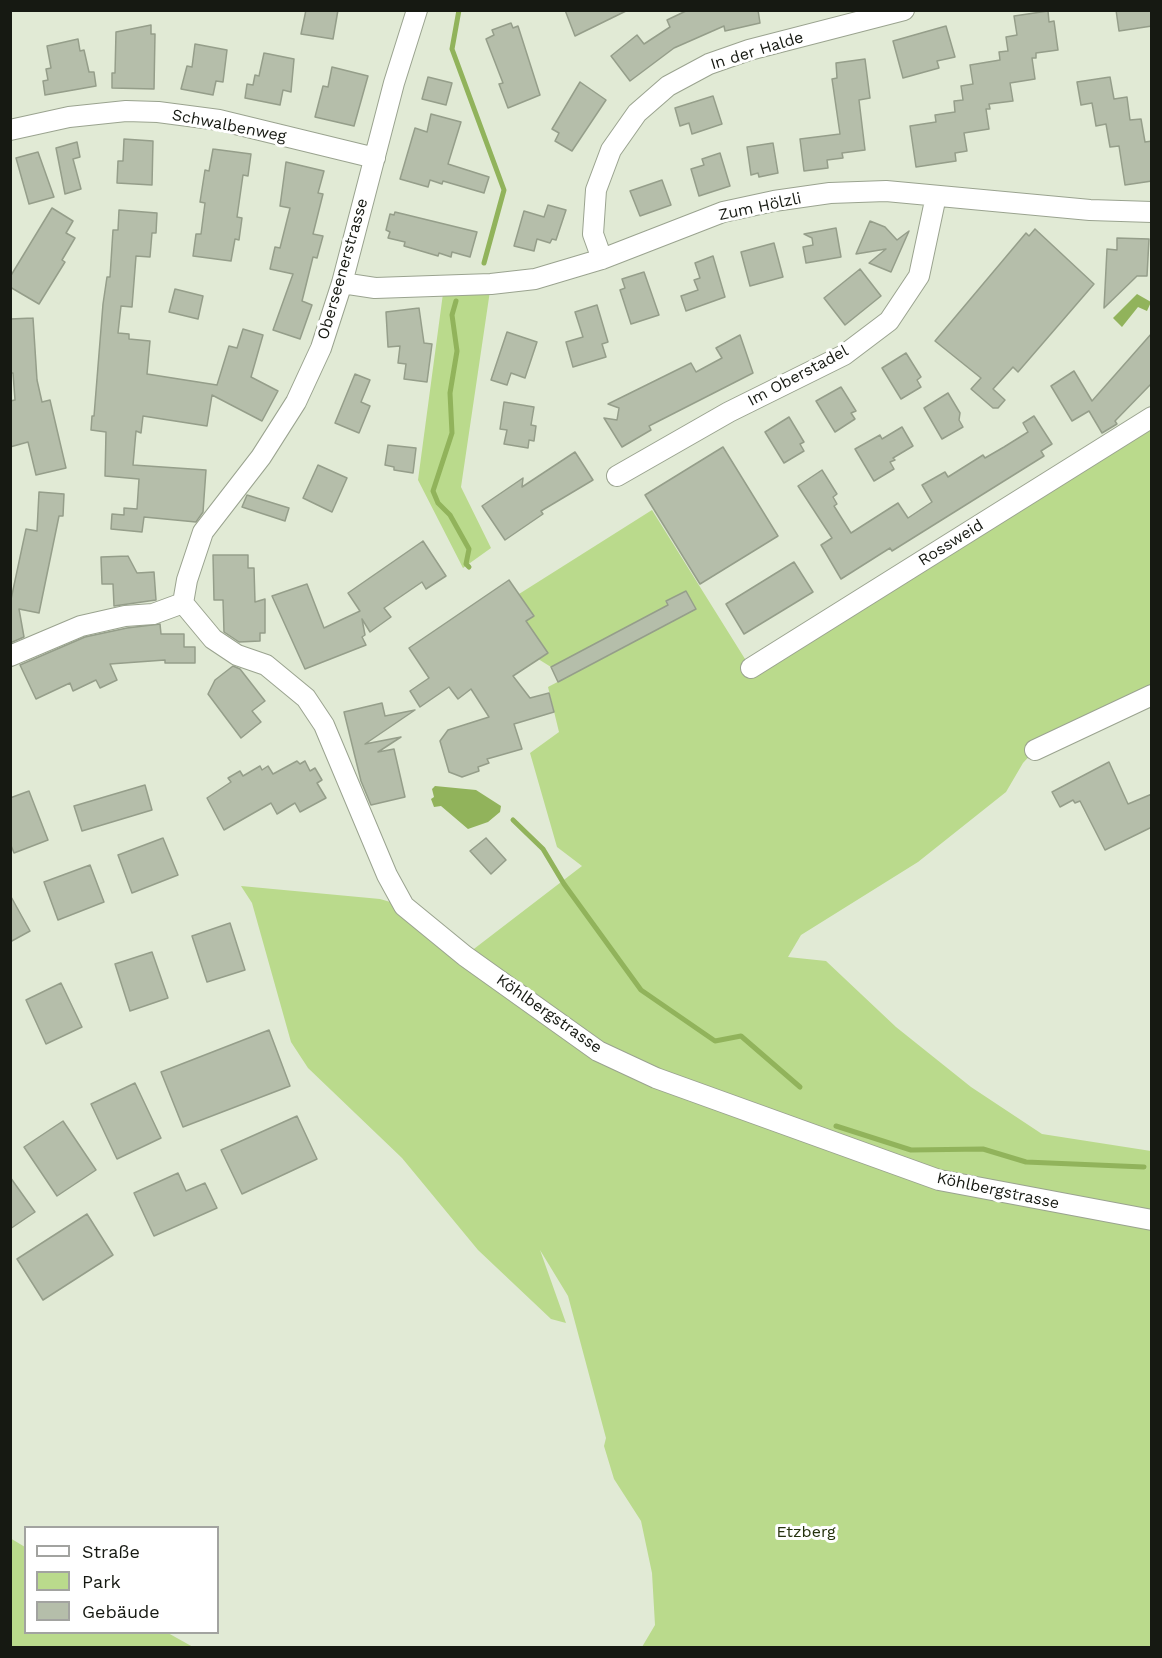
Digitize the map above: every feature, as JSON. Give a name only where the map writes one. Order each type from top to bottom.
[{"type":"street","name":"Oberseenerstrasse","points":[[183,603],[187,580],[203,532],[261,457],[296,402],[321,348],[342,283],[417,10]]},
{"type":"street","name":"In der Halde","points":[[602,259],[593,234],[596,190],[611,150],[631,122],[668,86],[709,64],[749,50],[904,10]]},
{"type":"street","name":"Schwalbenweg","points":[[10,130],[78,116],[126,111],[158,112],[219,120],[375,158]]},
{"type":"street","name":"Zum Hölzli","points":[[342,283],[375,288],[491,284],[535,279],[602,259],[723,212],[774,201],[830,193],[886,191],[1090,210],[1152,212]]},
{"type":"street","name":"Im Oberstadel","points":[[617,476],[729,412],[844,355],[888,321],[919,276],[936,196]]},
{"type":"street","name":"Rossweid","points":[[751,668],[1152,417]]},
{"type":"street","points":[[10,656],[81,627],[125,616],[153,614],[183,603]]},
{"type":"street","name":"Köhlbergstrasse","points":[[183,603],[213,639],[237,655],[266,665],[306,698],[324,725],[387,874],[404,906],[465,956],[598,1051],[656,1078],[939,1180],[1152,1220]]},
{"type":"street","points":[[1035,750],[1152,695]]},
{"type":"green space","points":[[491,284],[461,487],[491,548],[463,568],[418,480],[444,286]]},
{"type":"green space","name":"Etzberg","points":[[1151,417],[1151,695],[1035,750],[1023,763],[1006,792],[918,862],[801,935],[788,957],[826,961],[896,1027],[971,1087],[1042,1134],[1151,1151],[1151,1647],[642,1647],[655,1625],[652,1573],[641,1521],[614,1479],[604,1446],[606,1438],[568,1296],[540,1250],[566,1323],[551,1319],[478,1250],[402,1158],[308,1068],[291,1042],[252,903],[241,886],[380,899],[404,906],[466,955],[582,866],[557,847],[530,753],[559,732],[548,687],[696,609],[686,591],[666,601],[668,605],[551,667],[535,657],[526,621],[533,616],[519,594],[652,510],[750,667]]},
{"type":"green space","points":[[10,1538],[24,1546],[24,1634],[170,1634],[193,1647],[11,1647]]},
{"type":"shaded area","points":[[1137,294],[1151,302],[1147,311],[1138,307],[1122,327],[1113,318]]},
{"type":"shaded area","points":[[435,786],[476,790],[501,806],[500,812],[488,822],[468,829],[441,806],[434,807],[431,799],[434,797],[432,789]]},
{"type":"building","points":[[306,10],[338,10],[333,39],[301,34]]},
{"type":"building","points":[[565,10],[626,10],[626,11],[575,36]]},
{"type":"building","points":[[688,10],[758,10],[760,23],[725,31],[724,26],[674,48],[630,81],[611,56],[637,35],[644,44],[670,27],[667,20]]},
{"type":"building","points":[[1116,10],[1152,10],[1152,26],[1119,31]]},
{"type":"building","points":[[1048,11],[1049,22],[1054,21],[1058,50],[1036,53],[1036,58],[1032,58],[1035,79],[1010,83],[1013,101],[989,104],[990,109],[986,109],[989,129],[964,133],[967,151],[955,153],[956,161],[916,167],[910,126],[936,122],[935,115],[955,112],[954,101],[963,100],[961,86],[973,84],[970,65],[1000,60],[999,52],[1008,51],[1006,37],[1017,35],[1014,16]]},
{"type":"building","points":[[511,23],[513,28],[518,26],[540,95],[508,108],[499,84],[503,83],[486,39],[494,35],[492,30]]},
{"type":"building","points":[[151,25],[151,34],[155,34],[154,89],[112,88],[112,73],[115,73],[116,32]]},
{"type":"building","points":[[946,26],[955,57],[937,61],[939,68],[903,78],[893,41]]},
{"type":"building","points":[[78,39],[80,51],[84,50],[89,72],[94,72],[96,86],[45,95],[43,81],[48,80],[46,69],[51,68],[47,46]]},
{"type":"building","points":[[195,44],[227,50],[223,82],[216,81],[213,95],[181,89],[187,66],[192,67]]},
{"type":"building","points":[[264,53],[294,59],[291,92],[283,90],[280,105],[245,98],[247,84],[253,85],[255,75],[259,76]]},
{"type":"building","points":[[865,59],[870,98],[859,100],[865,150],[842,153],[843,158],[827,160],[828,168],[804,171],[800,139],[840,134],[832,79],[837,78],[836,63]]},
{"type":"building","points":[[332,67],[368,76],[354,126],[315,117],[323,86],[328,87]]},
{"type":"building","points":[[428,77],[452,83],[446,105],[422,99]]},
{"type":"building","points":[[1110,77],[1114,99],[1127,97],[1130,120],[1141,119],[1145,142],[1152,141],[1152,181],[1125,185],[1119,146],[1110,147],[1106,124],[1096,126],[1092,103],[1081,105],[1077,82]]},
{"type":"building","points":[[580,82],[606,100],[572,151],[555,141],[559,133],[552,129]]},
{"type":"building","points":[[713,96],[722,124],[692,134],[689,123],[680,126],[675,108]]},
{"type":"building","points":[[431,114],[461,122],[448,164],[489,177],[484,193],[443,181],[442,184],[430,180],[428,187],[400,179],[415,128],[427,132]]},
{"type":"building","points":[[124,139],[153,141],[152,185],[117,183],[118,161],[123,161]]},
{"type":"building","points":[[77,142],[80,157],[73,159],[81,189],[65,194],[56,148]]},
{"type":"building","points":[[773,143],[778,173],[759,177],[758,173],[751,175],[747,147]]},
{"type":"building","points":[[213,149],[251,154],[248,176],[243,175],[237,217],[242,218],[239,240],[235,239],[231,261],[193,256],[196,234],[201,234],[205,203],[200,202],[205,170],[209,171]]},
{"type":"building","points":[[38,152],[54,197],[29,204],[16,158]]},
{"type":"building","points":[[720,153],[730,186],[699,196],[691,169],[704,165],[702,159]]},
{"type":"building","points":[[286,162],[324,171],[318,193],[323,194],[313,234],[323,236],[317,258],[313,257],[302,301],[312,305],[300,339],[273,330],[293,274],[270,269],[275,247],[280,248],[290,208],[280,206]]},
{"type":"building","points":[[662,180],[671,205],[640,216],[630,191]]},
{"type":"building","points":[[548,205],[566,210],[556,240],[552,239],[550,243],[537,239],[534,251],[514,246],[524,211],[544,217]]},
{"type":"building","points":[[52,208],[73,221],[66,233],[75,238],[62,260],[65,262],[39,304],[10,287],[10,277]]},
{"type":"building","points":[[119,210],[157,213],[156,233],[152,233],[150,257],[136,256],[132,307],[121,306],[118,333],[129,334],[129,339],[150,341],[147,374],[217,385],[229,346],[237,348],[243,329],[263,335],[251,377],[278,391],[262,421],[212,395],[207,426],[143,416],[141,433],[136,431],[133,465],[206,470],[203,512],[196,522],[144,517],[142,532],[111,529],[112,514],[124,515],[124,508],[137,509],[139,479],[105,476],[106,432],[91,430],[103,304],[107,277],[110,277],[113,230],[118,230]]},
{"type":"building","points":[[395,212],[477,232],[470,257],[452,252],[451,257],[439,253],[438,256],[404,246],[405,242],[388,238],[390,232],[386,230],[390,214],[394,215]]},
{"type":"building","points":[[870,221],[885,227],[897,240],[909,231],[891,272],[869,263],[886,249],[856,254]]},
{"type":"building","points":[[836,228],[841,257],[806,263],[803,247],[813,245],[812,238],[804,234]]},
{"type":"building","points":[[1035,229],[1094,284],[1018,372],[1013,367],[993,389],[1005,400],[998,408],[993,408],[971,389],[981,378],[935,341],[1026,233],[1029,236]]},
{"type":"building","points":[[1117,238],[1149,239],[1147,276],[1137,276],[1104,308],[1107,249],[1117,250]]},
{"type":"building","points":[[774,243],[783,277],[750,286],[741,252]]},
{"type":"building","points":[[713,256],[725,297],[686,311],[681,296],[698,290],[694,280],[700,278],[695,263]]},
{"type":"building","points":[[860,269],[881,296],[845,325],[824,298]]},
{"type":"building","points":[[644,272],[659,315],[631,324],[620,290],[625,288],[622,279]]},
{"type":"building","points":[[175,289],[203,296],[198,319],[169,312]]},
{"type":"building","points":[[597,305],[608,342],[602,344],[606,357],[573,367],[566,342],[583,337],[575,312]]},
{"type":"building","points":[[419,308],[424,343],[432,344],[427,382],[404,379],[406,364],[398,363],[400,346],[388,347],[386,312]]},
{"type":"building","points":[[33,318],[37,380],[42,402],[50,400],[66,468],[36,475],[28,442],[10,447],[10,401],[15,400],[13,373],[10,373],[10,319]]},
{"type":"building","points":[[507,332],[537,342],[525,378],[511,373],[507,385],[491,380]]},
{"type":"building","points":[[1152,333],[1152,383],[1115,421],[1117,424],[1102,433],[1089,411],[1072,421],[1051,386],[1074,371],[1092,401]]},
{"type":"building","points":[[740,335],[753,373],[649,426],[651,430],[622,447],[604,418],[617,420],[619,408],[608,404],[691,363],[696,372],[722,358],[716,348]]},
{"type":"building","points":[[906,353],[921,377],[917,380],[921,387],[901,399],[882,368]]},
{"type":"building","points":[[355,374],[370,380],[361,402],[370,406],[359,433],[335,423]]},
{"type":"building","points":[[841,387],[856,411],[851,413],[855,419],[835,432],[816,401]]},
{"type":"building","points":[[948,393],[960,413],[959,420],[963,427],[942,439],[924,408]]},
{"type":"building","points":[[504,402],[534,407],[531,425],[536,426],[534,441],[529,440],[528,448],[504,444],[507,430],[500,429]]},
{"type":"building","points":[[1034,416],[1052,444],[1041,451],[1044,456],[892,551],[890,548],[841,579],[821,545],[832,538],[798,486],[822,470],[837,494],[833,497],[837,504],[834,506],[851,533],[898,503],[908,518],[932,502],[922,485],[945,472],[948,477],[983,455],[985,458],[1004,447],[1028,432],[1023,423]]},
{"type":"building","points":[[789,417],[804,442],[800,444],[804,451],[784,463],[765,432]]},
{"type":"building","points":[[902,427],[913,446],[893,458],[895,460],[890,462],[894,469],[874,481],[855,449],[880,435],[882,439]]},
{"type":"building","points":[[388,445],[416,448],[413,473],[394,470],[394,467],[385,465]]},
{"type":"building","points":[[723,447],[778,536],[700,584],[645,495]]},
{"type":"building","points":[[575,452],[593,480],[541,511],[543,514],[505,540],[482,506],[523,478],[522,487]]},
{"type":"building","points":[[318,465],[347,478],[332,512],[303,498]]},
{"type":"building","points":[[39,492],[64,494],[63,516],[59,516],[39,613],[19,609],[24,637],[10,643],[10,604],[26,529],[37,531]]},
{"type":"building","points":[[247,495],[289,508],[285,521],[242,507]]},
{"type":"building","points":[[423,541],[446,576],[426,589],[422,582],[384,608],[391,617],[370,632],[362,619],[365,635],[362,637],[366,645],[305,669],[272,596],[307,584],[324,628],[360,611],[348,593]]},
{"type":"building","points":[[213,555],[248,555],[248,568],[254,568],[255,602],[265,599],[265,633],[260,633],[260,641],[239,642],[224,632],[223,600],[214,600]]},
{"type":"building","points":[[128,556],[137,573],[154,572],[156,600],[114,606],[113,584],[102,584],[101,557]]},
{"type":"building","points":[[794,562],[813,592],[744,634],[726,604]]},
{"type":"building","points":[[509,580],[534,616],[526,621],[548,653],[513,676],[530,698],[549,693],[554,712],[514,724],[522,749],[487,759],[489,763],[478,767],[479,771],[462,777],[449,772],[440,741],[448,730],[489,717],[471,689],[458,699],[449,687],[420,707],[410,691],[429,678],[409,648]]},
{"type":"building","points":[[686,591],[696,609],[558,682],[551,667],[668,605],[666,601]]},
{"type":"building","points":[[160,624],[161,634],[184,634],[184,647],[195,647],[195,663],[165,663],[165,660],[110,664],[117,680],[100,688],[96,680],[73,691],[70,683],[36,699],[20,665],[85,637]]},
{"type":"building","points":[[233,666],[240,669],[265,701],[252,711],[261,722],[241,738],[208,694],[215,680]]},
{"type":"building","points":[[382,703],[385,716],[415,710],[365,744],[401,737],[378,752],[394,749],[405,797],[371,805],[361,781],[344,712]]},
{"type":"building","points":[[297,761],[300,764],[305,761],[310,771],[315,768],[322,780],[317,783],[326,798],[300,812],[295,803],[277,814],[271,803],[224,830],[207,798],[231,782],[228,778],[240,771],[243,776],[260,766],[262,770],[268,766],[273,774]]},
{"type":"building","points":[[1109,762],[1128,804],[1152,794],[1152,827],[1105,850],[1080,801],[1075,803],[1073,800],[1060,807],[1052,792]]},
{"type":"building","points":[[145,785],[152,810],[82,831],[74,806]]},
{"type":"building","points":[[29,791],[48,840],[14,853],[10,843],[10,798]]},
{"type":"building","points":[[163,838],[178,875],[132,893],[118,855]]},
{"type":"building","points":[[486,838],[506,860],[491,874],[470,851]]},
{"type":"building","points":[[90,865],[104,902],[58,920],[44,882]]},
{"type":"building","points":[[10,895],[30,931],[10,942]]},
{"type":"building","points":[[230,923],[245,970],[207,982],[192,936]]},
{"type":"building","points":[[152,952],[168,998],[130,1011],[115,964]]},
{"type":"building","points":[[61,983],[82,1027],[46,1044],[26,1000]]},
{"type":"building","points":[[269,1030],[290,1086],[183,1127],[161,1072]]},
{"type":"building","points":[[135,1083],[161,1138],[117,1159],[91,1104]]},
{"type":"building","points":[[297,1116],[317,1159],[242,1194],[221,1150]]},
{"type":"building","points":[[63,1121],[96,1170],[57,1196],[24,1147]]},
{"type":"building","points":[[178,1173],[186,1191],[205,1183],[217,1208],[154,1236],[134,1193]]},
{"type":"building","points":[[10,1177],[35,1212],[10,1229]]},
{"type":"building","points":[[87,1214],[113,1255],[43,1300],[17,1259]]},
{"type":"waterway","points":[[459,10],[452,49],[504,190],[484,263]]},
{"type":"waterway","points":[[456,301],[452,315],[457,351],[450,393],[452,433],[433,491],[438,503],[450,515],[469,549],[466,564],[469,567]]},
{"type":"waterway","points":[[513,820],[543,849],[564,884],[641,990],[715,1041],[741,1036],[800,1087]]},
{"type":"waterway","points":[[836,1126],[911,1150],[983,1149],[1026,1162],[1144,1167]]}]
